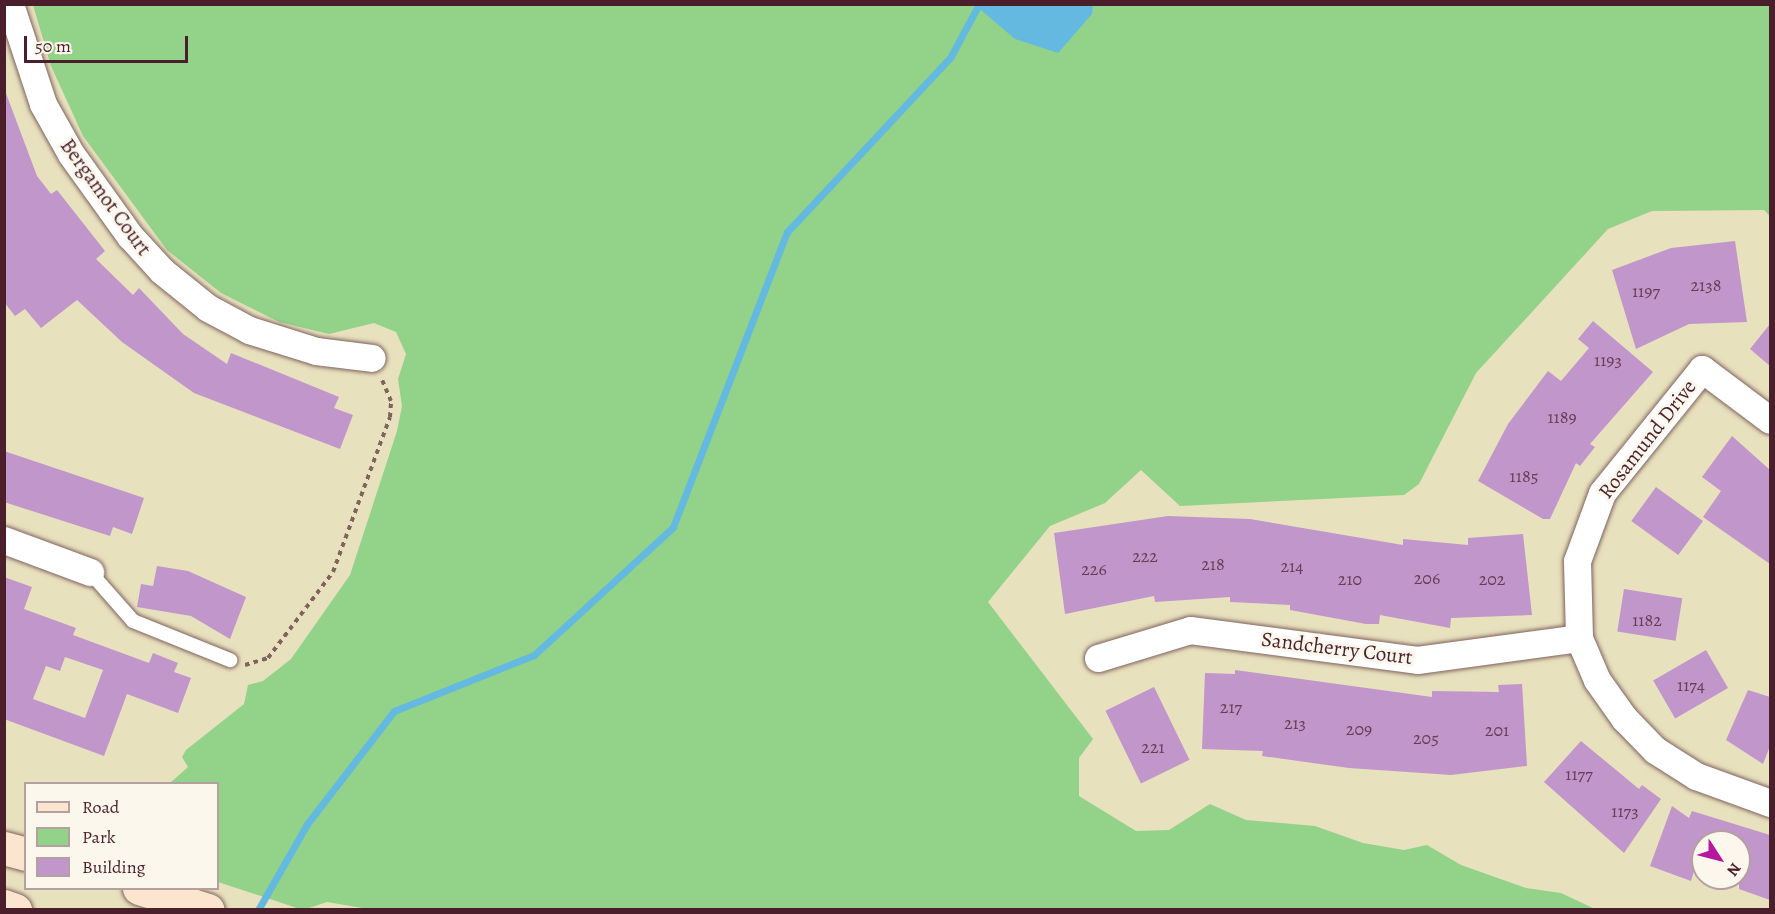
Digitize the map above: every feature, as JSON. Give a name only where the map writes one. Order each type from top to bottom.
[{"type":"main road","points":[[4,848],[24,853]]},
{"type":"main road","points":[[145,890],[208,909]]},
{"type":"main road","points":[[4,906],[15,909]]},
{"type":"street","name":"Bergamot Court","points":[[10,4],[43,104],[71,154],[130,237],[162,271],[208,308],[249,330],[316,351],[372,358]]},
{"type":"street","name":"Rosamund Drive","points":[[1770,420],[1702,369],[1602,493],[1592,514],[1577,561],[1579,638],[1597,680],[1655,750],[1696,776],[1770,803]]},
{"type":"street","points":[[4,540],[90,572]]},
{"type":"street","name":"Sandcherry Court","points":[[1098,658],[1190,630],[1417,660],[1579,638]]},
{"type":"lane","points":[[90,572],[133,621],[230,660]]},
{"type":"path","points":[[230,660],[244,665],[268,658],[333,572],[390,417],[391,401],[372,358]]},
{"type":"green space","points":[[33,5],[1770,5],[1770,216],[1764,210],[1652,211],[1608,229],[1476,373],[1419,484],[1404,495],[1180,506],[1141,470],[1105,503],[1050,526],[988,602],[1093,739],[1079,758],[1079,796],[1136,831],[1169,830],[1210,804],[1246,820],[1315,826],[1363,843],[1404,850],[1427,845],[1461,865],[1526,888],[1561,893],[1595,909],[374,910],[327,902],[303,910],[219,882],[219,782],[171,782],[188,767],[182,757],[186,750],[244,704],[248,685],[263,681],[291,659],[350,575],[397,431],[402,406],[398,379],[406,354],[396,332],[374,323],[329,334],[279,322],[221,293],[167,250],[83,136],[51,66]]},
{"type":"water","points":[[975,5],[1093,5],[1092,14],[1058,53],[1015,39]]},
{"type":"building","points":[[4,88],[37,176],[51,194],[57,190],[105,251],[96,259],[133,295],[139,288],[183,334],[227,364],[231,353],[339,397],[334,408],[353,415],[340,449],[194,393],[122,342],[77,300],[41,328],[25,309],[15,316],[4,302]]},
{"type":"building","points":[[1735,241],[1747,322],[1689,324],[1636,349],[1612,270],[1671,248]]},
{"type":"building","points":[[1593,321],[1653,372],[1590,444],[1595,447],[1580,466],[1576,463],[1550,519],[1543,519],[1478,481],[1508,424],[1548,371],[1561,381],[1589,348],[1578,339]]},
{"type":"building","points":[[1770,324],[1770,366],[1750,349]]},
{"type":"building","points":[[1732,436],[1770,470],[1770,564],[1703,517],[1721,491],[1702,477]]},
{"type":"building","points":[[4,451],[144,498],[132,534],[113,527],[110,536],[4,502]]},
{"type":"building","points":[[1656,487],[1703,521],[1678,555],[1631,521]]},
{"type":"building","points":[[1168,516],[1250,519],[1403,545],[1403,539],[1468,545],[1468,538],[1523,534],[1532,615],[1451,618],[1450,628],[1380,615],[1379,624],[1366,624],[1290,610],[1290,605],[1230,602],[1230,597],[1155,602],[1154,596],[1065,614],[1054,533]]},
{"type":"building","points":[[157,566],[188,571],[246,597],[230,639],[191,616],[137,607],[141,584],[153,586]]},
{"type":"building","points":[[4,577],[32,587],[24,609],[76,628],[73,635],[149,663],[153,653],[178,663],[174,672],[191,678],[178,713],[127,694],[104,756],[4,719]],"holes":[[[65,657],[103,670],[85,718],[33,699],[46,666],[60,671]]]},
{"type":"building","points":[[1624,589],[1682,598],[1676,641],[1617,631]]},
{"type":"building","points":[[1706,650],[1728,688],[1675,719],[1653,680]]},
{"type":"building","points":[[1235,670],[1432,697],[1432,691],[1499,692],[1498,685],[1522,684],[1527,766],[1451,775],[1349,768],[1262,756],[1263,751],[1202,749],[1205,673],[1235,674]]},
{"type":"building","points":[[1154,687],[1190,760],[1141,783],[1105,711]]},
{"type":"building","points":[[1748,690],[1770,697],[1770,746],[1763,764],[1726,740]]},
{"type":"building","points":[[1581,741],[1639,789],[1642,785],[1661,799],[1624,853],[1544,782]]},
{"type":"building","points":[[1672,806],[1689,818],[1692,811],[1770,835],[1770,900],[1742,890],[1751,890],[1751,830],[1691,830],[1691,881],[1650,866]]},
{"type":"waterway","points":[[258,910],[307,824],[394,711],[534,655],[673,527],[787,232],[950,58],[979,4]]}]
